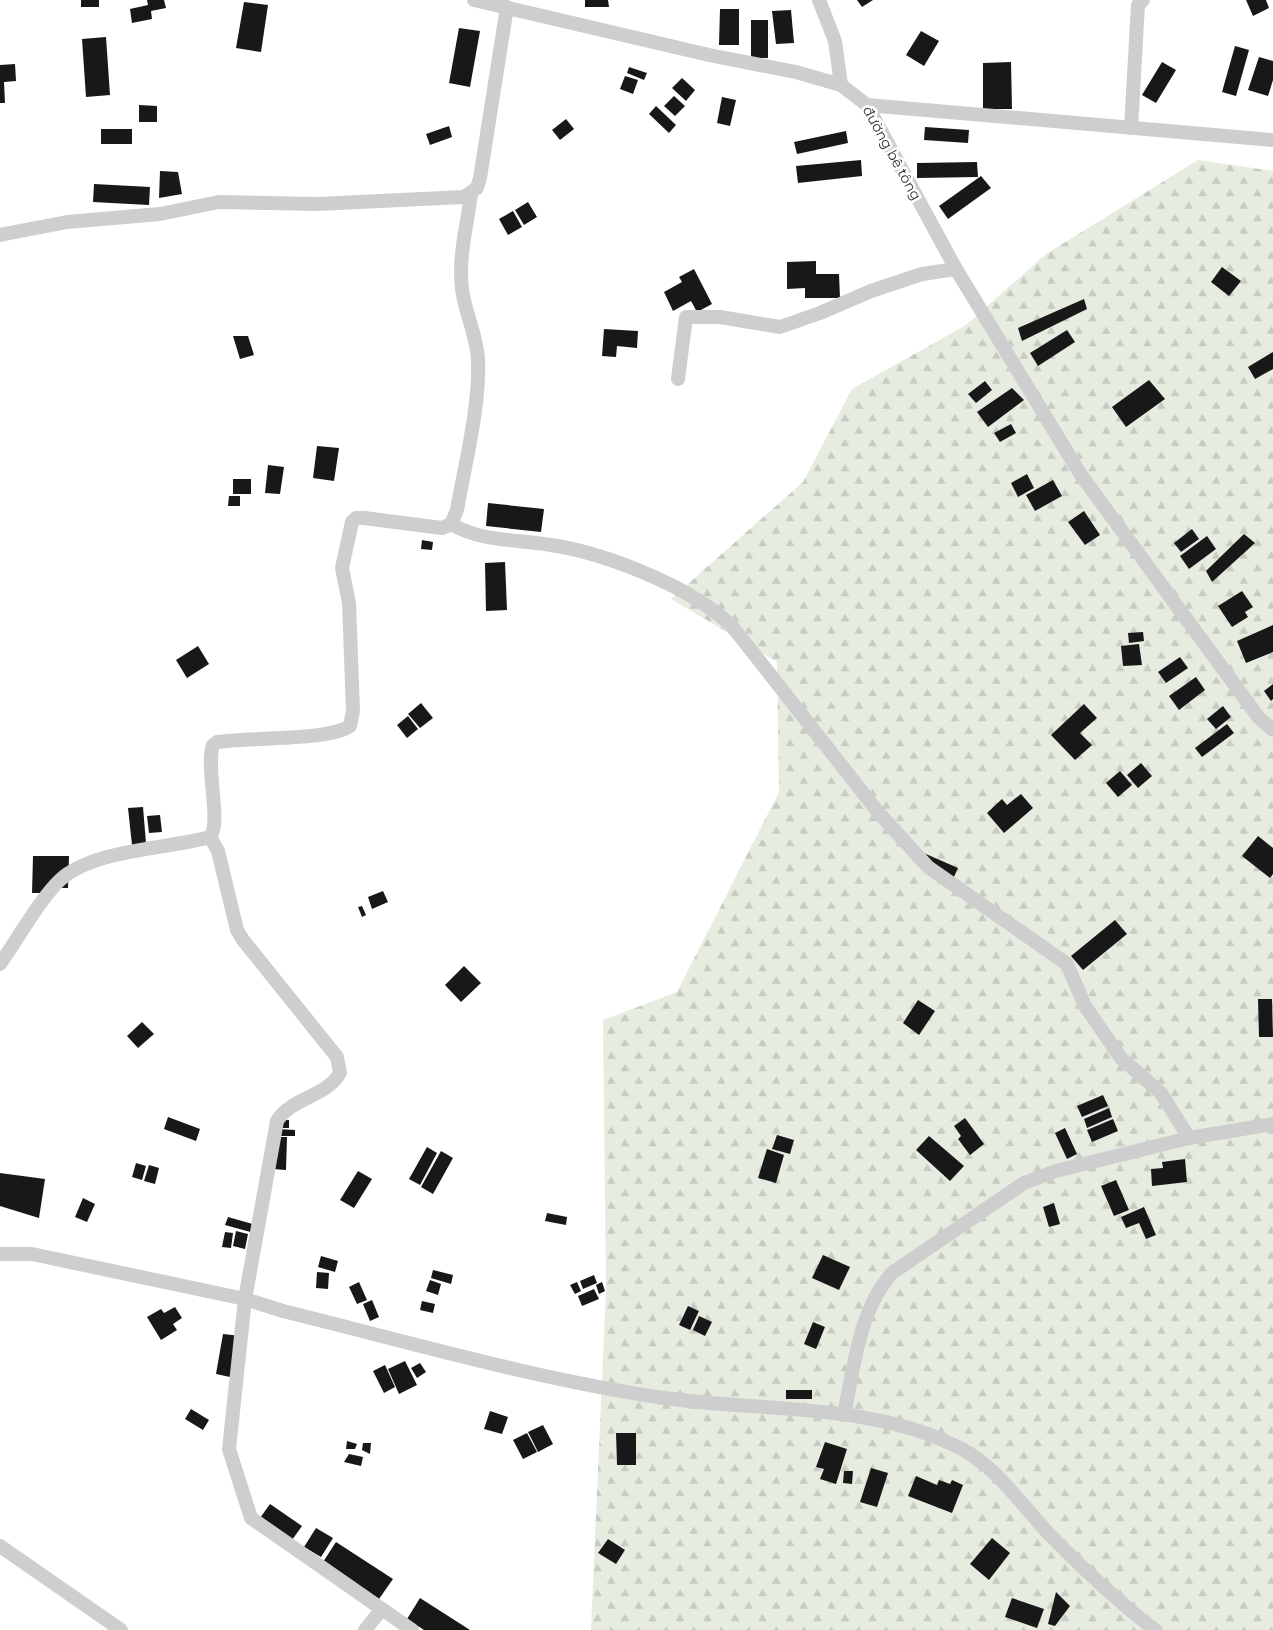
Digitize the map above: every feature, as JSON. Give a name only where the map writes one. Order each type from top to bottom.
[{"type":"street","name":"đường bê tông","points":[[474,0],[709,55],[796,72],[841,85],[867,105],[956,269],[1081,475],[1259,718],[1273,730]]},
{"type":"street","points":[[819,0],[834,41],[841,85]]},
{"type":"street","points":[[1131,128],[1138,5],[1143,0]]},
{"type":"street","points":[[0,235],[67,222],[160,214],[219,202],[317,204],[464,197],[471,194],[477,188],[486,149],[507,7]]},
{"type":"street","points":[[867,105],[1273,140]]},
{"type":"street","points":[[210,837],[215,824],[210,762],[213,745],[227,740],[340,732],[350,726],[353,711],[349,603],[342,568],[352,522],[356,518],[364,518],[442,528],[451,524],[457,510],[468,448],[478,366],[477,352],[462,288],[462,243],[471,194]]},
{"type":"street","points":[[678,379],[686,317],[720,317],[780,327],[820,313],[872,290],[922,274],[956,269]]},
{"type":"street","points":[[451,524],[476,536],[549,544],[589,552],[677,588],[706,605],[726,620],[914,855],[928,867],[1067,964],[1085,1006],[1121,1058],[1161,1093],[1189,1138]]},
{"type":"street","points":[[0,964],[53,888],[75,870],[115,856],[210,837]]},
{"type":"street","points":[[210,837],[218,851],[237,930],[337,1057],[340,1073],[334,1083],[320,1093],[291,1106],[282,1112],[277,1121],[245,1299],[229,1449],[251,1518],[412,1630]]},
{"type":"street","points":[[844,1415],[866,1317],[880,1286],[892,1273],[1024,1183],[1056,1171],[1189,1138],[1273,1124]]},
{"type":"street","points":[[0,1254],[32,1254],[245,1299],[283,1311],[582,1384],[666,1398],[844,1415],[932,1436],[985,1464],[1024,1508],[1102,1588],[1155,1630]]},
{"type":"street","points":[[0,1546],[121,1630]]},
{"type":"street","points":[[365,1630],[381,1610]]},
{"type":"green space","points":[[1198,160],[1273,171],[1273,1630],[591,1630],[606,1289],[603,1020],[677,992],[779,792],[777,662],[671,599],[803,482],[852,389],[966,325],[1046,254]]},
{"type":"building","points":[[81,0],[99,0],[99,7],[81,7]]},
{"type":"building","points":[[147,0],[164,0],[166,8],[151,11],[152,19],[132,23],[130,9],[148,5]]},
{"type":"building","points":[[585,0],[608,0],[609,7],[585,7]]},
{"type":"building","points":[[857,0],[873,0],[862,7]]},
{"type":"building","points":[[1246,0],[1266,0],[1269,8],[1253,16]]},
{"type":"building","points":[[244,2],[268,5],[261,52],[236,48]]},
{"type":"building","points":[[720,9],[739,9],[739,45],[719,45]]},
{"type":"building","points":[[791,10],[794,43],[776,44],[772,11]]},
{"type":"building","points":[[751,20],[768,20],[768,58],[751,58]]},
{"type":"building","points":[[459,28],[480,31],[470,87],[449,83]]},
{"type":"building","points":[[921,31],[939,41],[924,66],[906,55]]},
{"type":"building","points":[[106,37],[110,95],[86,97],[82,39]]},
{"type":"building","points":[[1235,46],[1249,50],[1236,96],[1222,92]]},
{"type":"building","points":[[1259,57],[1273,61],[1273,80],[1268,96],[1248,90]]},
{"type":"building","points":[[1011,62],[1012,109],[983,109],[983,63]]},
{"type":"building","points":[[1162,62],[1176,70],[1156,103],[1142,95]]},
{"type":"building","points":[[15,64],[16,81],[4,82],[5,103],[0,103],[0,65]]},
{"type":"building","points":[[629,67],[647,73],[644,80],[627,73]]},
{"type":"building","points":[[625,76],[638,80],[633,94],[620,89]]},
{"type":"building","points":[[682,78],[695,90],[686,101],[672,88]]},
{"type":"building","points":[[674,96],[685,106],[675,116],[664,106]]},
{"type":"building","points":[[722,97],[736,100],[730,126],[717,123]]},
{"type":"building","points":[[139,105],[157,106],[157,122],[139,122]]},
{"type":"building","points":[[656,106],[676,125],[669,133],[649,114]]},
{"type":"building","points":[[566,119],[574,129],[560,140],[552,130]]},
{"type":"building","points":[[449,126],[452,137],[430,145],[426,134]]},
{"type":"building","points":[[925,127],[969,130],[968,143],[924,140]]},
{"type":"building","points":[[101,129],[132,129],[132,144],[101,144]]},
{"type":"building","points":[[846,131],[848,143],[797,154],[794,142]]},
{"type":"building","points":[[861,160],[862,176],[798,183],[796,166]]},
{"type":"building","points":[[977,162],[978,177],[917,178],[917,163]]},
{"type":"building","points":[[160,171],[178,172],[182,194],[159,198]]},
{"type":"building","points":[[981,176],[991,188],[948,219],[939,206]]},
{"type":"building","points":[[94,184],[150,187],[149,205],[93,202]]},
{"type":"building","points":[[528,202],[537,217],[524,225],[515,210]]},
{"type":"building","points":[[513,211],[522,227],[508,235],[499,219]]},
{"type":"building","points":[[816,261],[816,274],[839,274],[840,298],[805,298],[805,288],[787,289],[787,262]]},
{"type":"building","points":[[1222,267],[1241,281],[1229,296],[1211,282]]},
{"type":"building","points":[[694,269],[712,304],[697,312],[691,301],[673,311],[664,292],[682,282],[679,277]]},
{"type":"building","points":[[1084,299],[1087,309],[1022,341],[1018,328]]},
{"type":"building","points":[[604,329],[638,331],[637,348],[617,346],[616,357],[602,356]]},
{"type":"building","points":[[1067,330],[1075,342],[1038,366],[1030,353]]},
{"type":"building","points":[[233,336],[248,336],[254,355],[240,359]]},
{"type":"building","points":[[1273,352],[1273,369],[1255,379],[1248,367]]},
{"type":"building","points":[[1149,380],[1165,399],[1126,427],[1112,407]]},
{"type":"building","points":[[985,381],[992,390],[976,403],[968,394]]},
{"type":"building","points":[[1012,388],[1024,400],[988,427],[977,412]]},
{"type":"building","points":[[1011,424],[1016,433],[1000,442],[994,433]]},
{"type":"building","points":[[317,446],[339,448],[334,481],[313,478]]},
{"type":"building","points":[[268,465],[284,467],[280,494],[265,493]]},
{"type":"building","points":[[1027,474],[1034,488],[1018,497],[1011,483]]},
{"type":"building","points":[[233,479],[251,479],[251,494],[233,494]]},
{"type":"building","points":[[1053,480],[1062,496],[1035,511],[1026,495]]},
{"type":"building","points":[[229,496],[240,496],[240,506],[228,506]]},
{"type":"building","points":[[488,503],[544,509],[541,532],[486,526]]},
{"type":"building","points":[[1084,511],[1100,535],[1085,545],[1068,522]]},
{"type":"building","points":[[1192,529],[1199,539],[1181,552],[1174,543]]},
{"type":"building","points":[[1244,534],[1255,543],[1212,582],[1206,571]]},
{"type":"building","points":[[1207,536],[1216,549],[1189,569],[1180,556]]},
{"type":"building","points":[[422,540],[433,542],[432,550],[421,549]]},
{"type":"building","points":[[505,562],[507,610],[486,611],[485,563]]},
{"type":"building","points":[[1242,591],[1253,607],[1245,612],[1248,617],[1232,627],[1218,606]]},
{"type":"building","points":[[1273,625],[1273,652],[1246,663],[1237,641]]},
{"type":"building","points":[[1143,632],[1144,641],[1129,643],[1128,633]]},
{"type":"building","points":[[1139,644],[1142,665],[1123,666],[1121,646]]},
{"type":"building","points":[[198,646],[209,664],[187,678],[176,660]]},
{"type":"building","points":[[1180,657],[1188,668],[1166,683],[1158,672]]},
{"type":"building","points":[[1196,677],[1205,690],[1179,710],[1169,696]]},
{"type":"building","points":[[1273,684],[1273,699],[1271,701],[1264,691]]},
{"type":"building","points":[[421,703],[433,718],[420,728],[408,714]]},
{"type":"building","points":[[1084,704],[1097,718],[1080,733],[1092,745],[1075,760],[1051,735]]},
{"type":"building","points":[[1223,706],[1231,717],[1216,729],[1207,719]]},
{"type":"building","points":[[408,716],[418,729],[407,738],[397,725]]},
{"type":"building","points":[[1227,724],[1234,733],[1202,757],[1195,748]]},
{"type":"building","points":[[1141,763],[1152,776],[1138,788],[1127,775]]},
{"type":"building","points":[[1120,771],[1132,785],[1118,797],[1106,783]]},
{"type":"building","points":[[1021,794],[1033,808],[1004,833],[987,813],[1002,799],[1007,805]]},
{"type":"building","points":[[143,807],[146,843],[132,845],[128,808]]},
{"type":"building","points":[[160,815],[162,832],[149,833],[147,816]]},
{"type":"building","points":[[1258,836],[1273,848],[1273,874],[1270,878],[1242,856]]},
{"type":"building","points":[[919,851],[958,868],[953,879]]},
{"type":"building","points":[[33,856],[69,856],[68,888],[54,888],[53,893],[32,893]]},
{"type":"building","points":[[383,891],[388,902],[372,909],[368,897]]},
{"type":"building","points":[[362,906],[366,915],[362,917],[358,907]]},
{"type":"building","points":[[1115,920],[1127,934],[1083,970],[1071,956]]},
{"type":"building","points":[[464,966],[481,983],[461,1002],[445,985]]},
{"type":"building","points":[[1258,999],[1272,999],[1273,1037],[1259,1037]]},
{"type":"building","points":[[918,1000],[935,1011],[919,1035],[903,1023]]},
{"type":"building","points":[[142,1022],[154,1034],[138,1048],[127,1036]]},
{"type":"building","points":[[1103,1095],[1108,1106],[1082,1117],[1077,1106]]},
{"type":"building","points":[[1109,1108],[1112,1117],[1087,1128],[1084,1119]]},
{"type":"building","points":[[168,1117],[200,1129],[196,1141],[164,1129]]},
{"type":"building","points":[[965,1118],[984,1144],[970,1155],[958,1139],[961,1136],[954,1126]]},
{"type":"building","points":[[1113,1119],[1118,1131],[1092,1142],[1087,1130]]},
{"type":"building","points":[[277,1120],[289,1120],[289,1128],[277,1128]]},
{"type":"building","points":[[1065,1128],[1077,1154],[1067,1159],[1055,1133]]},
{"type":"building","points":[[278,1129],[295,1130],[295,1136],[278,1136]]},
{"type":"building","points":[[777,1135],[794,1140],[790,1154],[772,1149]]},
{"type":"building","points":[[929,1136],[964,1166],[950,1181],[916,1150]]},
{"type":"building","points":[[274,1137],[287,1137],[286,1170],[273,1169]]},
{"type":"building","points":[[427,1147],[437,1153],[420,1185],[409,1179]]},
{"type":"building","points":[[767,1149],[784,1155],[776,1183],[758,1178]]},
{"type":"building","points":[[441,1151],[453,1158],[433,1194],[421,1187]]},
{"type":"building","points":[[1185,1159],[1187,1182],[1152,1186],[1151,1169],[1163,1168],[1162,1162]]},
{"type":"building","points":[[136,1163],[146,1166],[142,1180],[132,1177]]},
{"type":"building","points":[[149,1165],[159,1168],[155,1184],[144,1181]]},
{"type":"building","points":[[358,1171],[372,1179],[354,1208],[340,1200]]},
{"type":"building","points":[[0,1173],[45,1179],[39,1218],[0,1206]]},
{"type":"building","points":[[1116,1180],[1129,1210],[1114,1216],[1101,1186]]},
{"type":"building","points":[[83,1198],[95,1204],[87,1222],[75,1217]]},
{"type":"building","points":[[1054,1203],[1060,1224],[1049,1227],[1043,1207]]},
{"type":"building","points":[[1144,1207],[1156,1235],[1146,1239],[1139,1223],[1126,1228],[1121,1217]]},
{"type":"building","points":[[547,1213],[567,1217],[566,1225],[545,1221]]},
{"type":"building","points":[[228,1217],[256,1225],[254,1233],[225,1225]]},
{"type":"building","points":[[236,1231],[248,1234],[245,1249],[233,1246]]},
{"type":"building","points":[[225,1232],[233,1233],[231,1248],[222,1247]]},
{"type":"building","points":[[823,1255],[850,1267],[839,1290],[812,1278]]},
{"type":"building","points":[[321,1256],[338,1261],[335,1272],[318,1267]]},
{"type":"building","points":[[433,1270],[453,1275],[451,1284],[431,1278]]},
{"type":"building","points":[[317,1272],[329,1273],[328,1289],[316,1288]]},
{"type":"building","points":[[594,1275],[597,1283],[583,1289],[580,1281]]},
{"type":"building","points":[[430,1280],[441,1284],[438,1295],[426,1291]]},
{"type":"building","points":[[359,1282],[367,1300],[357,1304],[349,1287]]},
{"type":"building","points":[[577,1282],[581,1291],[575,1294],[570,1285]]},
{"type":"building","points":[[602,1282],[605,1291],[599,1294],[596,1285]]},
{"type":"building","points":[[594,1289],[599,1299],[582,1306],[578,1296]]},
{"type":"building","points":[[372,1300],[379,1317],[370,1321],[363,1304]]},
{"type":"building","points":[[422,1301],[435,1304],[433,1313],[420,1310]]},
{"type":"building","points":[[688,1306],[699,1311],[690,1330],[679,1325]]},
{"type":"building","points":[[175,1307],[182,1318],[173,1324],[177,1330],[161,1340],[147,1317],[161,1309],[164,1313]]},
{"type":"building","points":[[699,1316],[712,1322],[705,1336],[693,1330]]},
{"type":"building","points":[[813,1322],[825,1327],[816,1349],[804,1344]]},
{"type":"building","points":[[223,1334],[241,1336],[230,1377],[216,1374]]},
{"type":"building","points":[[405,1361],[417,1385],[399,1394],[388,1369]]},
{"type":"building","points":[[420,1363],[426,1372],[417,1378],[411,1368]]},
{"type":"building","points":[[385,1365],[395,1387],[384,1393],[373,1371]]},
{"type":"building","points":[[786,1390],[812,1390],[812,1399],[786,1399]]},
{"type":"building","points":[[191,1409],[209,1420],[203,1430],[185,1419]]},
{"type":"building","points":[[490,1411],[508,1417],[502,1434],[484,1429]]},
{"type":"building","points":[[543,1425],[553,1444],[538,1452],[528,1432]]},
{"type":"building","points":[[527,1433],[537,1452],[523,1459],[513,1440]]},
{"type":"building","points":[[616,1433],[636,1433],[636,1465],[617,1465]]},
{"type":"building","points":[[347,1441],[357,1444],[355,1449],[346,1449]]},
{"type":"building","points":[[825,1442],[847,1449],[836,1484],[820,1479],[824,1469],[816,1467]]},
{"type":"building","points":[[363,1443],[371,1443],[370,1454],[362,1450]]},
{"type":"building","points":[[349,1454],[363,1457],[361,1466],[344,1462]]},
{"type":"building","points":[[871,1468],[888,1473],[877,1507],[860,1502]]},
{"type":"building","points":[[844,1471],[853,1471],[852,1484],[843,1483]]},
{"type":"building","points":[[916,1476],[937,1485],[939,1480],[950,1484],[952,1480],[963,1485],[952,1513],[908,1496]]},
{"type":"building","points":[[270,1504],[302,1526],[292,1540],[260,1518]]},
{"type":"building","points":[[316,1528],[333,1538],[321,1557],[304,1547]]},
{"type":"building","points":[[992,1538],[1010,1553],[989,1580],[970,1564]]},
{"type":"building","points":[[608,1539],[625,1550],[616,1564],[598,1553]]},
{"type":"building","points":[[336,1542],[393,1579],[379,1599],[323,1562]]},
{"type":"building","points":[[1056,1592],[1070,1606],[1055,1626],[1048,1624]]},
{"type":"building","points":[[420,1598],[470,1630],[424,1630],[407,1619]]},
{"type":"building","points":[[1012,1598],[1044,1609],[1037,1628],[1005,1617]]}]
